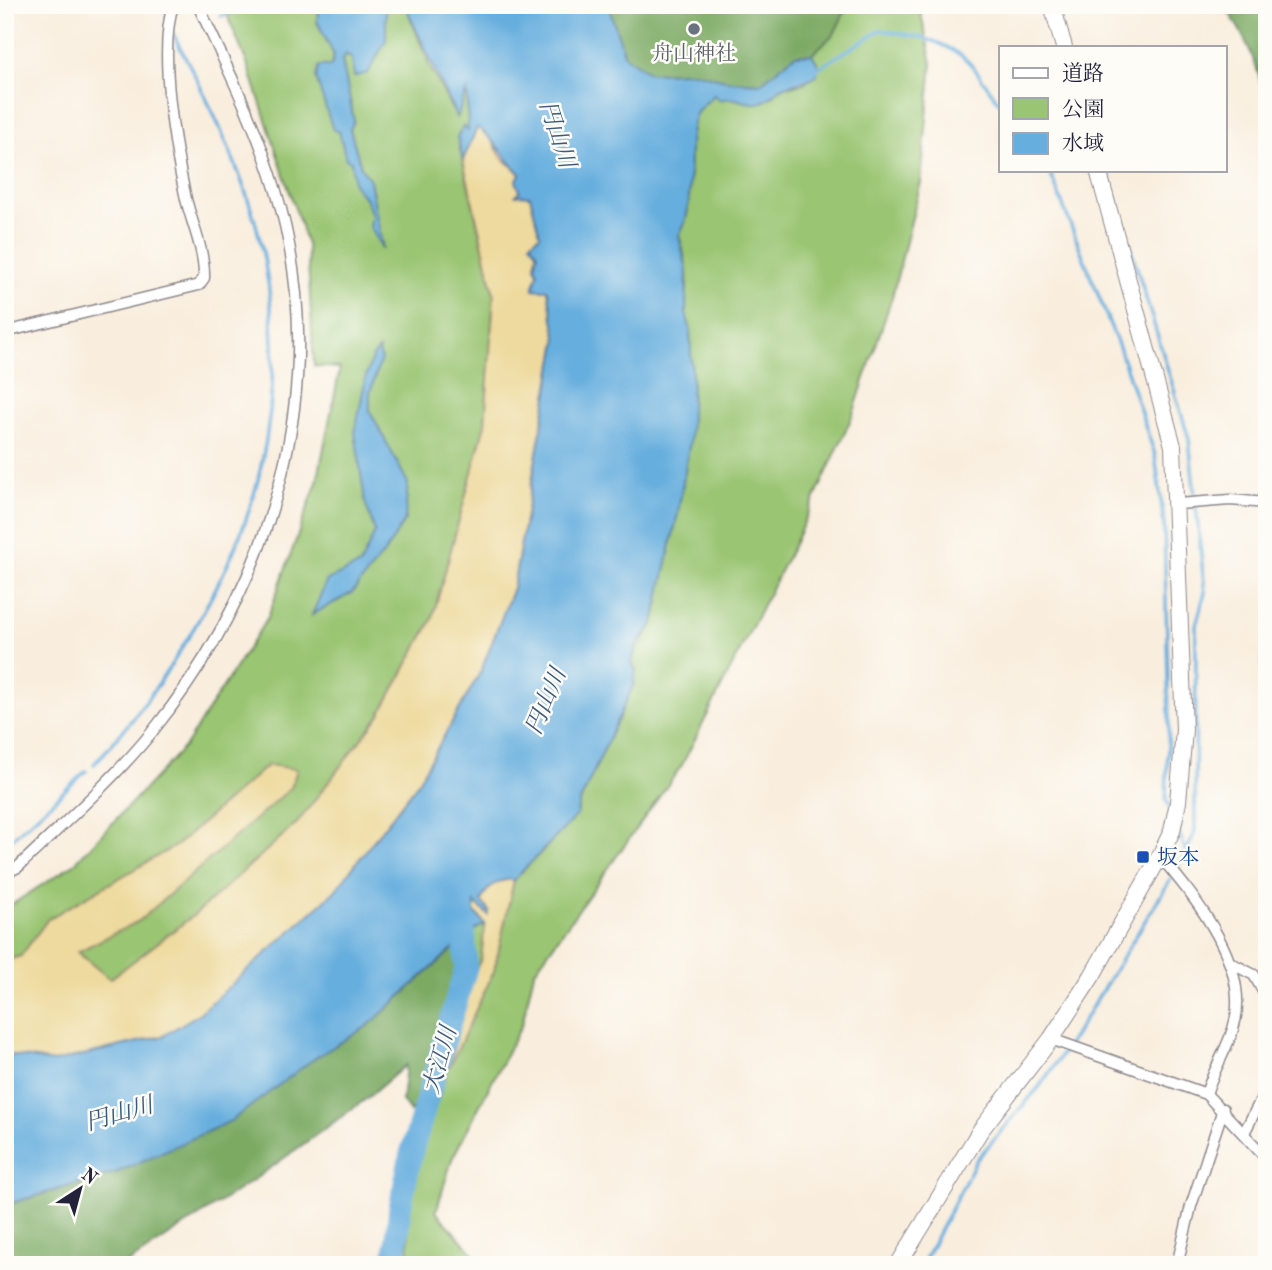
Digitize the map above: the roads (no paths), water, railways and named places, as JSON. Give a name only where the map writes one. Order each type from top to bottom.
[{"type":"street","points":[[5,332],[199,285],[204,278],[173,116],[166,35],[173,5]]},
{"type":"street","points":[[5,873],[18,867],[109,780],[152,732],[201,662],[245,583],[269,528],[286,469],[299,384],[297,288],[276,192],[265,158],[198,5]]},
{"type":"street","points":[[1052,5],[1064,46]]},
{"type":"street","points":[[898,1265],[980,1131],[1051,1039],[1092,976],[1160,856],[1172,831],[1178,802],[1184,730],[1178,504],[1173,446],[1099,172]]},
{"type":"street","points":[[1178,504],[1230,500],[1267,503]]},
{"type":"street","points":[[1160,856],[1201,907],[1229,955],[1236,1010],[1233,1028],[1206,1094]]},
{"type":"street","points":[[1229,962],[1254,975],[1267,998]]},
{"type":"street","points":[[1051,1039],[1206,1094],[1267,1159]]},
{"type":"street","points":[[1244,1133],[1267,1088]]},
{"type":"street","points":[[1177,1265],[1191,1206],[1223,1110]]},
{"type":"water","points":[[320,5],[386,5],[386,40],[368,73],[354,77],[352,59],[346,54],[342,60],[354,121],[350,129],[361,167],[370,180],[383,250],[370,226],[372,215],[366,199],[354,185],[351,161],[346,159],[339,131],[333,130],[316,78],[319,66],[331,66],[334,55],[317,21]]},
{"type":"water","name":"円山川","points":[[405,5],[608,5],[625,56],[650,73],[694,72],[729,81],[761,83],[795,55],[812,54],[818,64],[817,75],[781,88],[764,101],[752,103],[720,100],[714,95],[695,116],[690,145],[688,210],[679,235],[687,271],[686,313],[690,327],[690,441],[678,513],[653,625],[637,644],[631,662],[636,670],[634,684],[578,806],[577,815],[514,880],[494,884],[481,901],[489,911],[488,915],[475,903],[474,911],[485,924],[472,931],[369,1025],[315,1058],[231,1121],[118,1172],[5,1205],[5,1054],[54,1062],[163,1036],[200,1013],[334,892],[417,784],[481,671],[513,588],[557,341],[548,290],[533,289],[538,273],[535,266],[538,253],[530,243],[540,235],[530,196],[516,195],[520,191],[516,181],[520,174],[481,130],[477,128],[463,160],[457,137],[463,126],[468,131],[467,89],[457,118]]},
{"type":"water","points":[[379,350],[381,359],[370,393],[370,411],[408,483],[405,520],[385,552],[352,593],[312,615],[327,580],[360,565],[375,532],[365,502],[355,432],[366,376],[372,358]]},
{"type":"waterway","points":[[221,16],[255,5]]},
{"type":"waterway","points":[[815,70],[881,30],[901,33],[931,40],[959,54],[971,64],[999,101]]},
{"type":"waterway","points":[[94,764],[120,735],[171,665],[216,587],[250,508],[260,471],[270,406],[273,372],[271,305],[260,240],[226,142],[173,34]]},
{"type":"waterway","points":[[1050,172],[1120,350],[1155,455],[1164,523],[1169,720],[1166,799],[1170,809]]},
{"type":"waterway","points":[[1108,172],[1189,439],[1205,593],[1196,625],[1195,832],[1186,852]]},
{"type":"waterway","points":[[5,845],[86,771]]},
{"type":"waterway","points":[[1176,870],[1186,852],[1178,829]]},
{"type":"waterway","points":[[922,1265],[977,1159],[1040,1086],[1073,1038],[1172,877]]},
{"type":"waterway","name":"大江川","points":[[394,1265],[400,1208],[411,1154],[466,968],[463,910]]},
{"type":"place","name":"舟山神社","points":[[694,29]]},
{"type":"place","name":"坂本","points":[[1143,857]]}]
